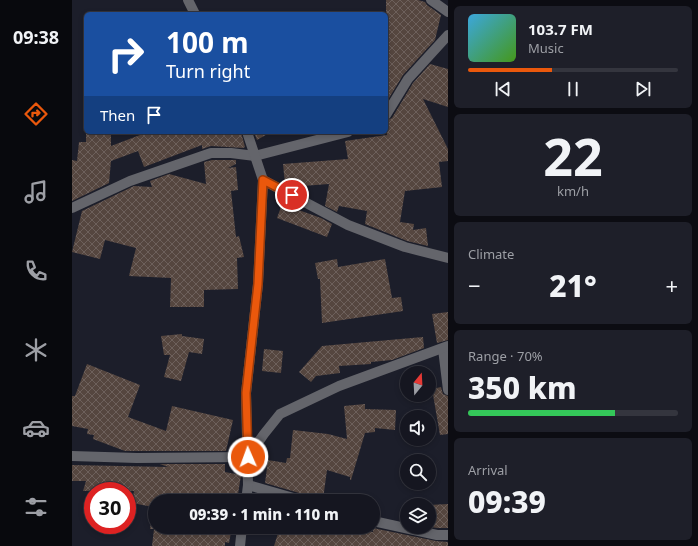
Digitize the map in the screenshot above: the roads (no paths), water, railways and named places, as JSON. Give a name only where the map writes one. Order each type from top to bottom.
[{"type":"street","points":[[188,0],[194,12]]},
{"type":"street","points":[[431,0],[448,12]]},
{"type":"street","points":[[388,111],[408,79],[448,35]]},
{"type":"street","points":[[247,494],[248,457],[246,393],[258,284],[263,180],[248,134]]},
{"type":"street","points":[[72,208],[130,181],[211,153],[232,153],[255,156],[340,134]]},
{"type":"street","points":[[263,180],[348,225],[405,247],[448,258]]},
{"type":"street","points":[[248,457],[280,414],[339,386],[379,370],[445,348],[448,390]]},
{"type":"street","points":[[72,456],[137,458],[248,457]]},
{"type":"street","points":[[248,485],[280,494]]},
{"type":"street","points":[[380,523],[437,535],[448,535]]},
{"type":"street","points":[[240,546],[241,534]]}]
